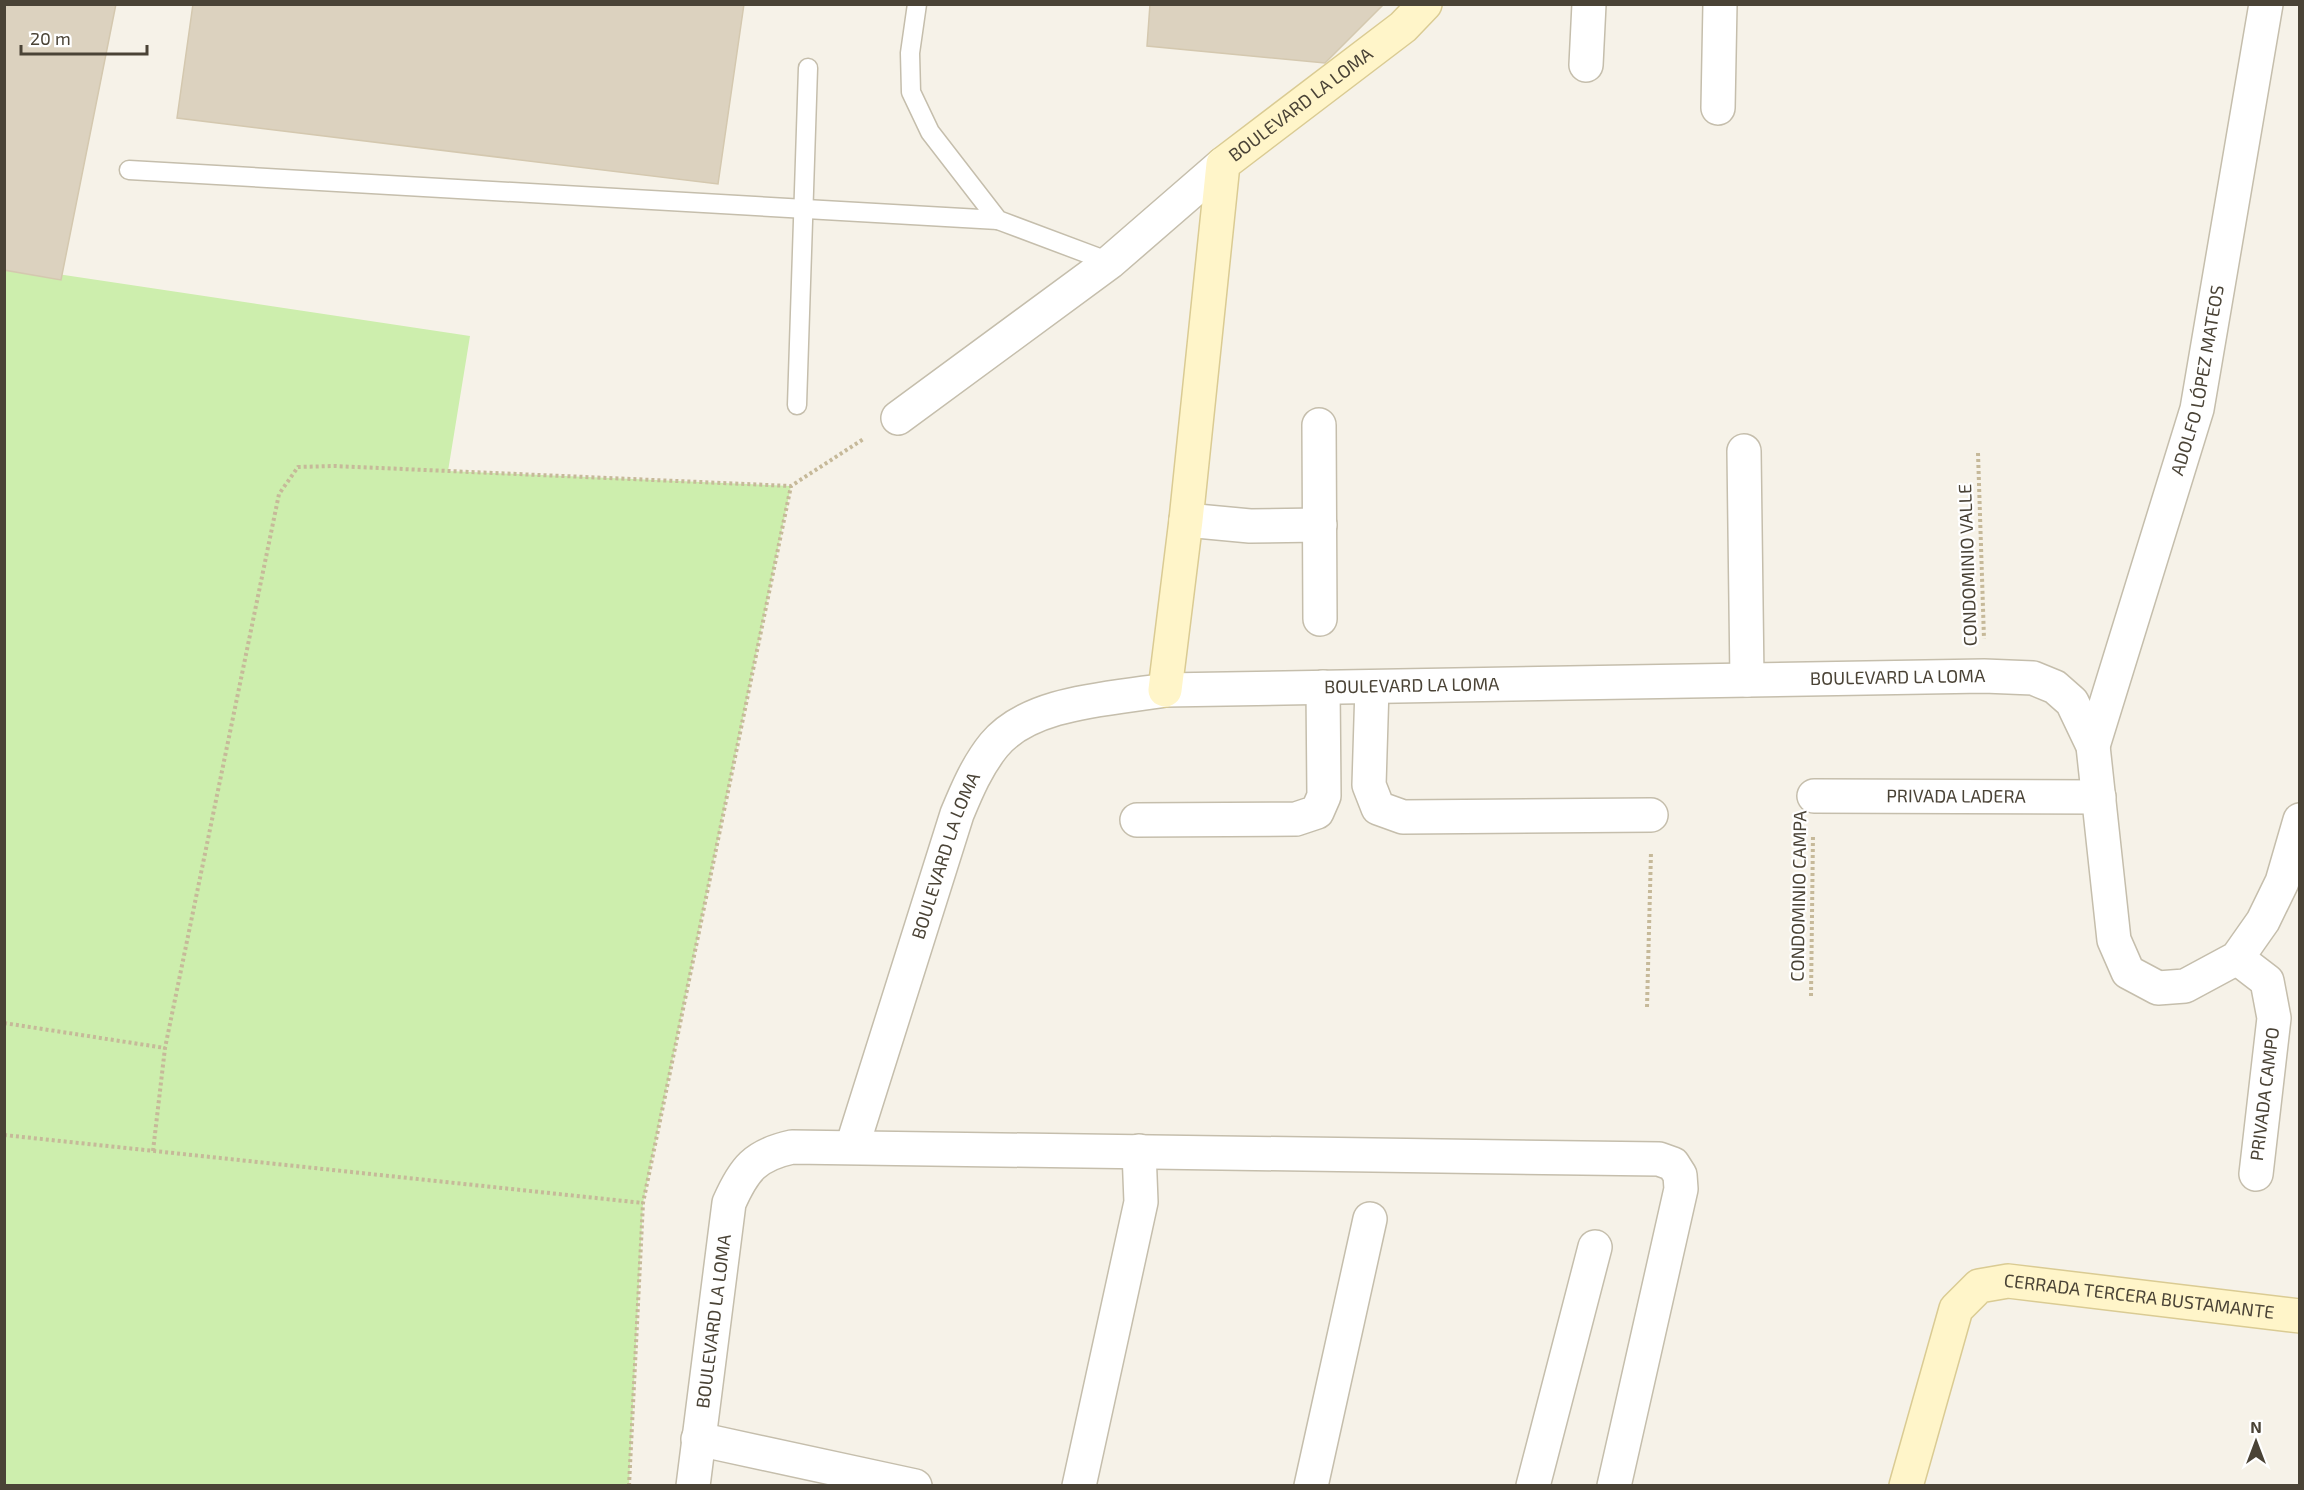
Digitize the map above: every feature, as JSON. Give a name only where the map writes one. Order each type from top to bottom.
[{"type":"main road","name":"BOULEVARD LA LOMA","points":[[1165,690],[1186,520],[1223,164],[1403,27],[1425,4]]},
{"type":"main road","name":"CERRADA TERCERA BUSTAMANTE","points":[[1906,1485],[1956,1309],[1979,1286],[2008,1281],[2300,1316]]},
{"type":"street","points":[[1586,65],[1589,4]]},
{"type":"street","points":[[1718,108],[1720,4]]},
{"type":"street","name":"ADOLFO LÓPEZ MATEOS","points":[[2093,746],[2197,410],[2266,4]]},
{"type":"street","points":[[898,418],[1110,262],[1223,164]]},
{"type":"street","points":[[1319,426],[1320,619]]},
{"type":"street","points":[[1744,451],[1747,680]]},
{"type":"street","points":[[1186,520],[1250,526],[1320,525]]},
{"type":"street","name":"BOULEVARD LA LOMA","points":[[693,1485],[729,1203],[738,1182],[752,1164],[771,1152],[792,1147],[852,1147],[957,814],[973,776],[995,744],[1022,722],[1050,709],[1165,690],[1984,676],[2033,678],[2055,687],[2072,702],[2093,746],[2114,940],[2128,972],[2158,988],[2185,986],[2237,958],[2264,921],[2282,882],[2300,820]]},
{"type":"street","points":[[1137,820],[1296,819],[1317,812],[1324,796],[1323,687]]},
{"type":"street","points":[[1372,687],[1369,785],[1378,808],[1403,817],[1651,815]]},
{"type":"street","name":"PRIVADA LADERA","points":[[1814,796],[2099,797]]},
{"type":"street","name":"PRIVADA CAMPO","points":[[2237,958],[2267,981],[2274,1018],[2256,1174]]},
{"type":"street","points":[[852,1147],[1659,1159],[1673,1164],[1680,1175],[1680,1189],[1614,1485]]},
{"type":"street","points":[[1079,1485],[1141,1202],[1139,1151]]},
{"type":"street","points":[[1311,1485],[1370,1219]]},
{"type":"street","points":[[1533,1485],[1595,1247]]},
{"type":"street","points":[[698,1439],[915,1485]]},
{"type":"lane","points":[[917,4],[910,53],[911,92],[930,132],[998,220]]},
{"type":"lane","points":[[797,405],[808,68]]},
{"type":"lane","points":[[129,170],[998,220],[1110,262]]},
{"type":"path","points":[[153,1151],[165,1048],[279,494],[298,467],[334,466],[791,486],[898,418]]},
{"type":"path","name":"CONDOMINIO VALLE","points":[[1978,453],[1984,676]]},
{"type":"path","points":[[629,1485],[643,1203],[791,486]]},
{"type":"path","name":"CONDOMINIO CAMPA","points":[[1811,996],[1814,796]]},
{"type":"path","points":[[1647,1007],[1651,815]]},
{"type":"path","points":[[4,1023],[165,1048]]},
{"type":"path","points":[[4,1135],[643,1203]]},
{"type":"green space","points":[[4,266],[470,336],[448,471],[791,486],[643,1203],[629,1485],[5,1485]]},
{"type":"building","points":[[4,4],[116,4],[61,280],[4,270]]},
{"type":"building","points":[[193,4],[744,4],[718,184],[177,118]]},
{"type":"building","points":[[1150,4],[1384,4],[1325,63],[1147,46]]}]
